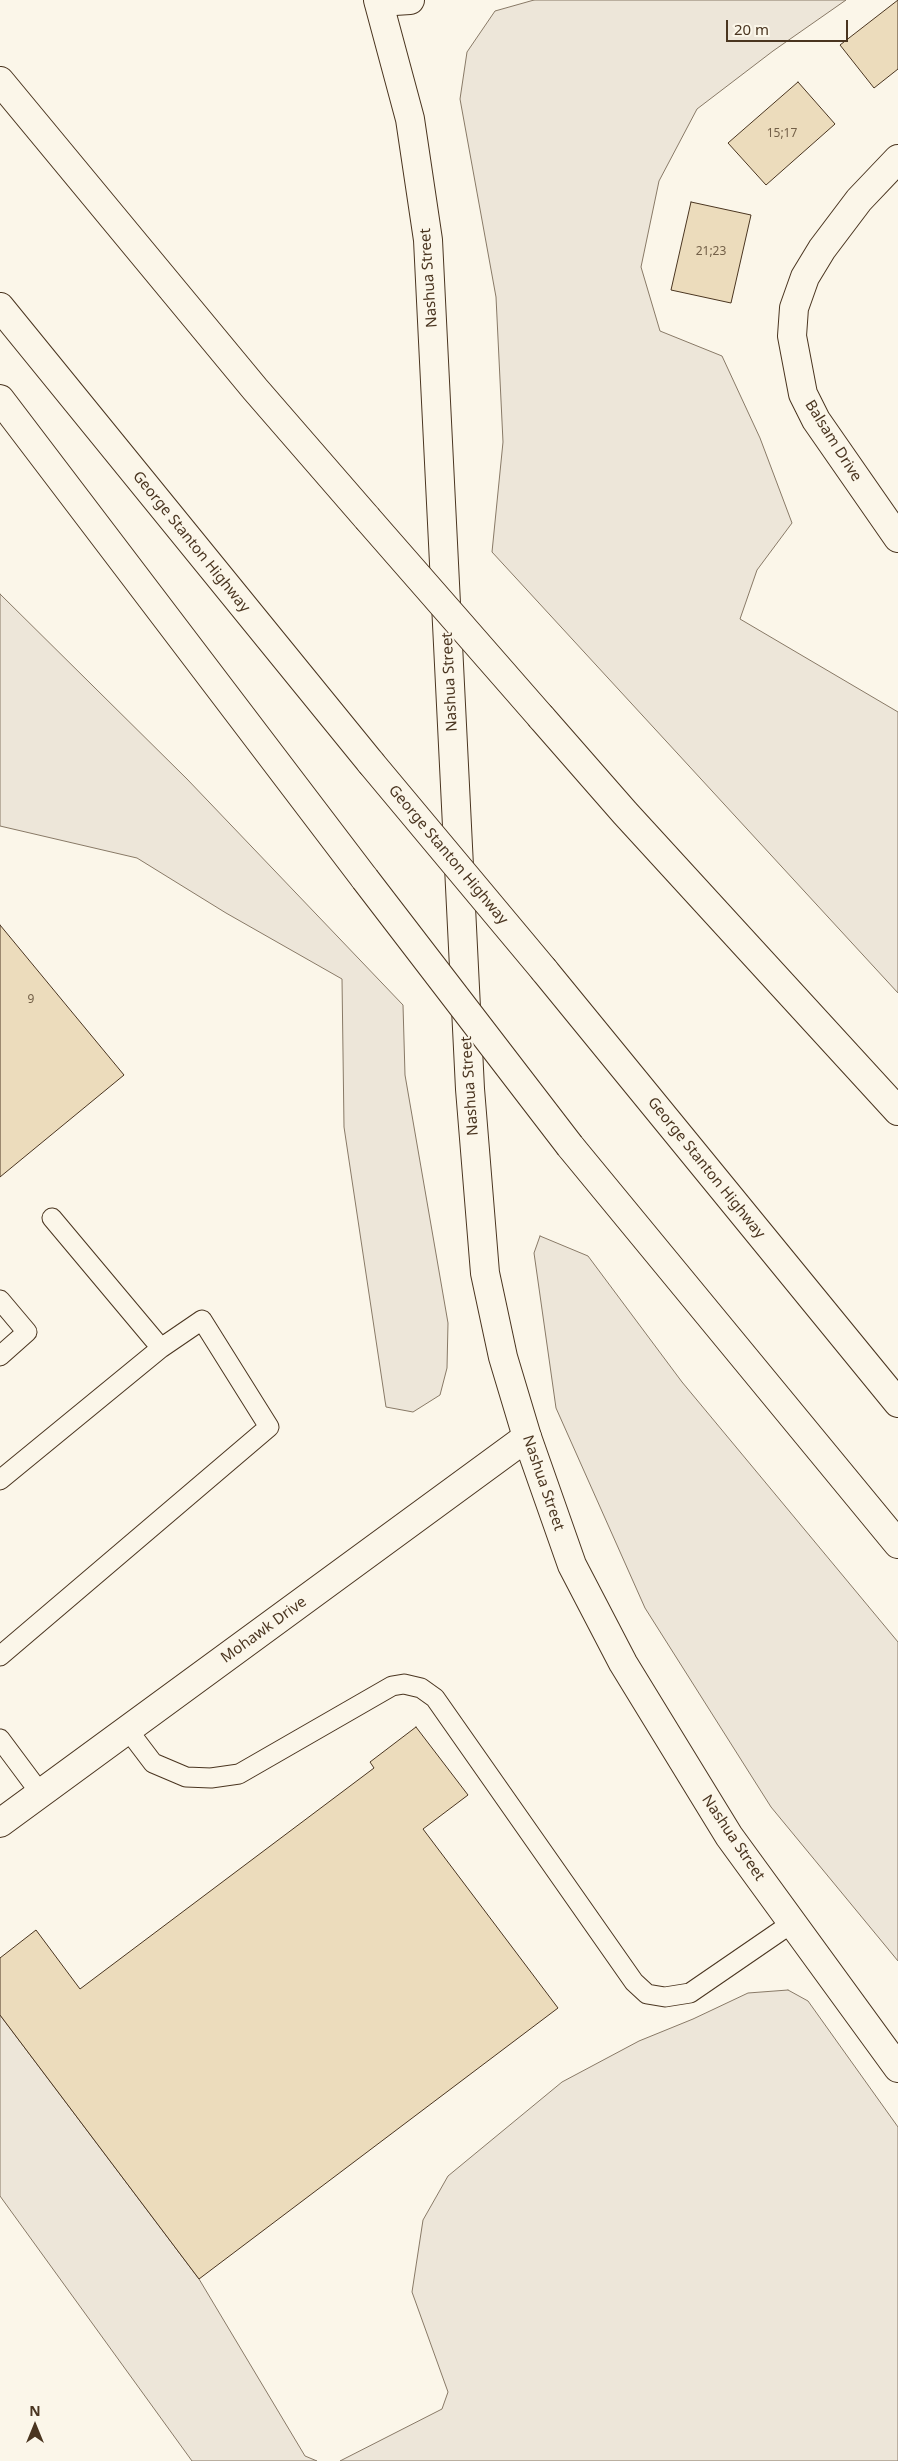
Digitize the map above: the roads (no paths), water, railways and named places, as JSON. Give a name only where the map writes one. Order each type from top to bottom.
[{"type":"main road","points":[[379,1],[410,0]]},
{"type":"main road","name":"Nashua Street","points":[[379,1],[410,119],[428,240],[470,1089],[485,1273],[503,1357],[527,1437],[572,1565],[623,1663],[730,1836],[898,2068]]},
{"type":"main road","points":[[0,81],[256,389],[367,518],[625,813],[898,1111]]},
{"type":"main road","name":"Balsam Drive","points":[[898,158],[859,200],[822,248],[805,277],[794,308],[792,336],[803,394],[816,420],[898,538]]},
{"type":"main road","name":"George Stanton Highway","points":[[0,307],[371,763],[544,970],[898,1403]]},
{"type":"main road","points":[[0,399],[570,1146],[898,1544]]},
{"type":"main road","name":"Mohawk Drive","points":[[0,1823],[527,1437]]},
{"type":"lane","points":[[52,1218],[161,1348]]},
{"type":"lane","points":[[0,1300],[27,1332],[0,1356]]},
{"type":"lane","points":[[0,1480],[161,1348],[202,1320],[268,1427],[0,1656]]},
{"type":"lane","points":[[128,1730],[153,1764],[167,1771],[186,1777],[239,1774],[392,1686],[404,1684],[421,1688],[435,1698],[634,1982],[647,1994],[665,1997],[690,1993],[792,1923]]},
{"type":"lane","points":[[0,1739],[41,1794]]}]
